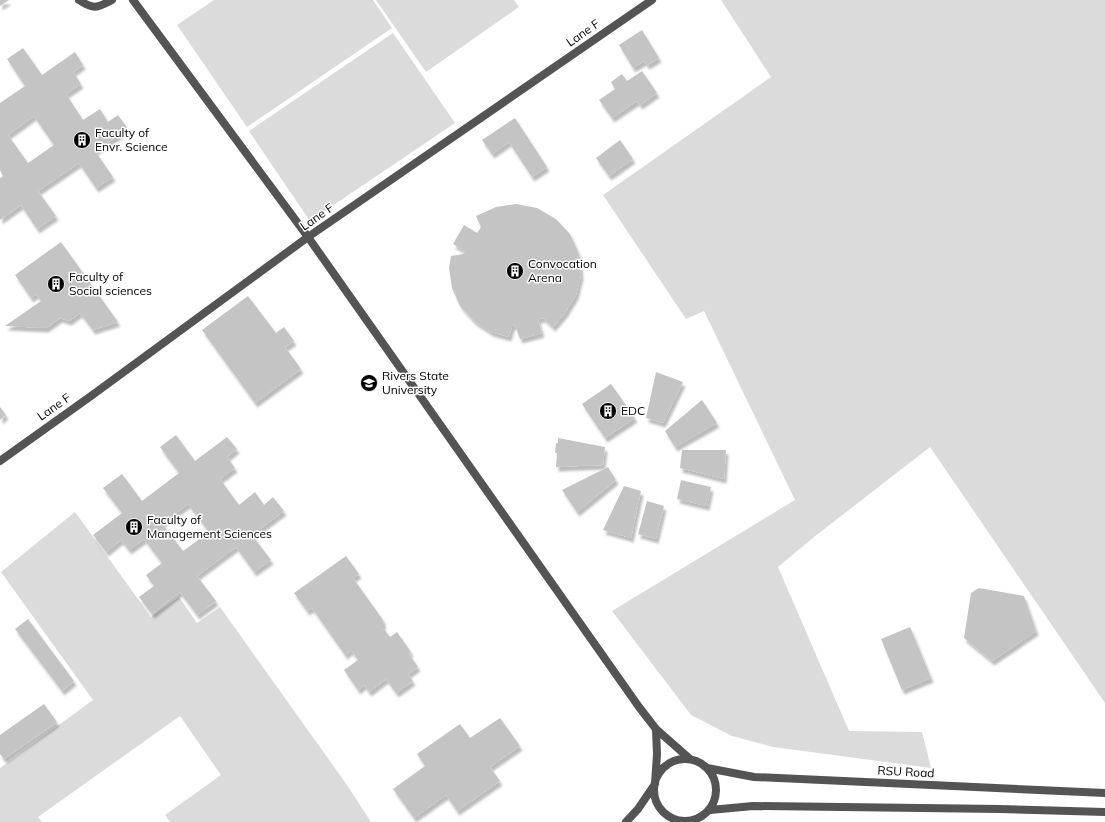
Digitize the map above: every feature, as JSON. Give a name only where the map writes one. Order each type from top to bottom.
[{"type":"street","points":[[79,0],[89,7],[101,6],[112,0]]},
{"type":"street","points":[[133,0],[308,238],[638,707],[656,729],[690,759]]},
{"type":"street","name":"Lane F","points":[[0,461],[308,238],[652,0]]},
{"type":"street","points":[[656,729],[657,754],[654,793],[656,802],[661,810],[668,816],[676,820],[686,822]]},
{"type":"street","points":[[626,822],[638,809],[655,784],[658,775],[664,767],[680,759],[690,759],[699,762],[707,768],[716,784],[716,793],[714,802],[710,810],[705,815],[686,822],[681,822]]},
{"type":"street","name":"RSU Road","points":[[707,768],[754,777],[1105,793]]},
{"type":"street","points":[[710,810],[753,806],[1000,809],[1105,812]]},
{"type":"shaded area","points":[[214,0],[373,0],[392,28],[247,127],[177,25]]},
{"type":"shaded area","points":[[376,0],[514,0],[519,7],[426,72]]},
{"type":"shaded area","points":[[721,0],[1105,0],[1105,703],[930,447],[814,537],[778,567],[849,731],[922,732],[931,768],[773,747],[732,736],[691,715],[612,611],[795,500],[704,311],[686,319],[603,195],[771,77]]},
{"type":"shaded area","points":[[393,33],[455,123],[310,221],[249,131]]},
{"type":"shaded area","points":[[75,512],[151,617],[179,597],[197,623],[220,607],[347,785],[371,822],[170,822],[165,815],[221,775],[180,716],[38,817],[42,822],[0,822],[0,768],[93,700],[1,572]]},
{"type":"building","points":[[0,0],[9,0],[0,6]]},
{"type":"building","points":[[642,30],[659,58],[647,65],[644,61],[633,68],[619,45]]},
{"type":"building","name":"Faculty of Envr. Science","points":[[23,48],[42,75],[75,52],[83,65],[73,72],[81,84],[66,94],[83,120],[100,109],[108,122],[118,115],[128,129],[95,151],[113,177],[96,188],[79,163],[38,191],[56,216],[37,229],[21,205],[0,220],[0,178],[3,176],[0,170],[0,103],[25,86],[7,59]],"holes":[[[34,116],[54,145],[28,163],[8,135]]]},
{"type":"building","points":[[642,71],[657,93],[640,105],[637,101],[612,118],[599,100],[615,89],[611,82],[622,74],[627,81]]},
{"type":"building","points":[[515,118],[547,167],[532,177],[509,142],[492,154],[482,140]]},
{"type":"building","points":[[620,140],[633,159],[609,176],[596,158]]},
{"type":"building","name":"Convocation Arena","points":[[516,204],[537,208],[556,219],[570,234],[579,254],[581,275],[576,295],[565,313],[553,327],[543,318],[538,319],[542,333],[520,339],[515,325],[512,326],[509,337],[491,332],[474,321],[460,306],[452,288],[449,268],[451,256],[463,254],[465,251],[453,244],[464,225],[477,233],[481,227],[476,216],[496,207]]},
{"type":"building","name":"Faculty of Social sciences","points":[[61,242],[118,322],[93,330],[80,313],[69,321],[60,318],[46,328],[5,326],[41,301],[36,294],[31,298],[15,275]]},
{"type":"building","points":[[248,296],[276,333],[284,327],[294,341],[285,347],[301,369],[255,403],[202,330]]},
{"type":"building","name":"EDC","points":[[656,372],[683,382],[663,423],[646,418]]},
{"type":"building","name":"EDC","points":[[611,384],[635,418],[605,438],[582,404]]},
{"type":"building","name":"EDC","points":[[702,400],[717,423],[675,447],[665,431]]},
{"type":"building","points":[[0,407],[6,415],[0,420]]},
{"type":"building","name":"Faculty of Management Sciences","points":[[176,435],[195,461],[227,437],[237,449],[227,457],[235,468],[220,479],[239,505],[255,492],[264,505],[273,497],[284,511],[252,535],[271,560],[254,572],[236,547],[197,576],[216,601],[197,615],[180,592],[152,614],[139,597],[154,586],[146,575],[162,563],[144,539],[129,550],[121,540],[106,552],[93,535],[122,513],[103,488],[122,474],[142,501],[179,473],[160,447]],"holes":[[[188,504],[209,532],[183,551],[162,523]]]},
{"type":"building","name":"EDC","points":[[558,438],[605,447],[603,465],[556,467],[557,453],[555,453]]},
{"type":"building","points":[[682,450],[726,450],[724,479],[680,468]]},
{"type":"building","points":[[608,467],[616,480],[577,512],[562,490]]},
{"type":"building","points":[[681,480],[711,487],[707,506],[677,499]]},
{"type":"building","points":[[624,486],[641,491],[631,538],[603,530]]},
{"type":"building","points":[[647,501],[664,506],[656,539],[638,534]]},
{"type":"building","points":[[346,556],[359,574],[353,578],[383,620],[383,628],[390,637],[397,632],[411,652],[409,654],[418,667],[408,674],[413,681],[396,693],[386,679],[369,692],[364,685],[358,690],[344,670],[358,660],[351,650],[345,655],[312,608],[307,611],[294,593]]},
{"type":"building","points":[[979,588],[1024,596],[1036,631],[992,661],[964,638],[971,593]]},
{"type":"building","points":[[28,619],[74,681],[62,691],[15,629]]},
{"type":"building","points":[[910,627],[931,678],[902,690],[881,639]]},
{"type":"building","points":[[44,704],[57,722],[4,759],[0,754],[0,735]]},
{"type":"building","points":[[500,718],[520,746],[490,767],[500,781],[457,811],[446,795],[414,818],[393,789],[425,766],[417,754],[460,724],[470,738]]},
{"type":"place","name":"Faculty of Envr. Science","points":[[82,140]]},
{"type":"place","name":"Convocation Arena","points":[[515,271]]},
{"type":"place","name":"Faculty of Social sciences","points":[[56,284]]},
{"type":"place","name":"Rivers State University","points":[[369,383]]},
{"type":"place","name":"EDC","points":[[608,411]]},
{"type":"place","name":"Faculty of Management Sciences","points":[[134,527]]}]
